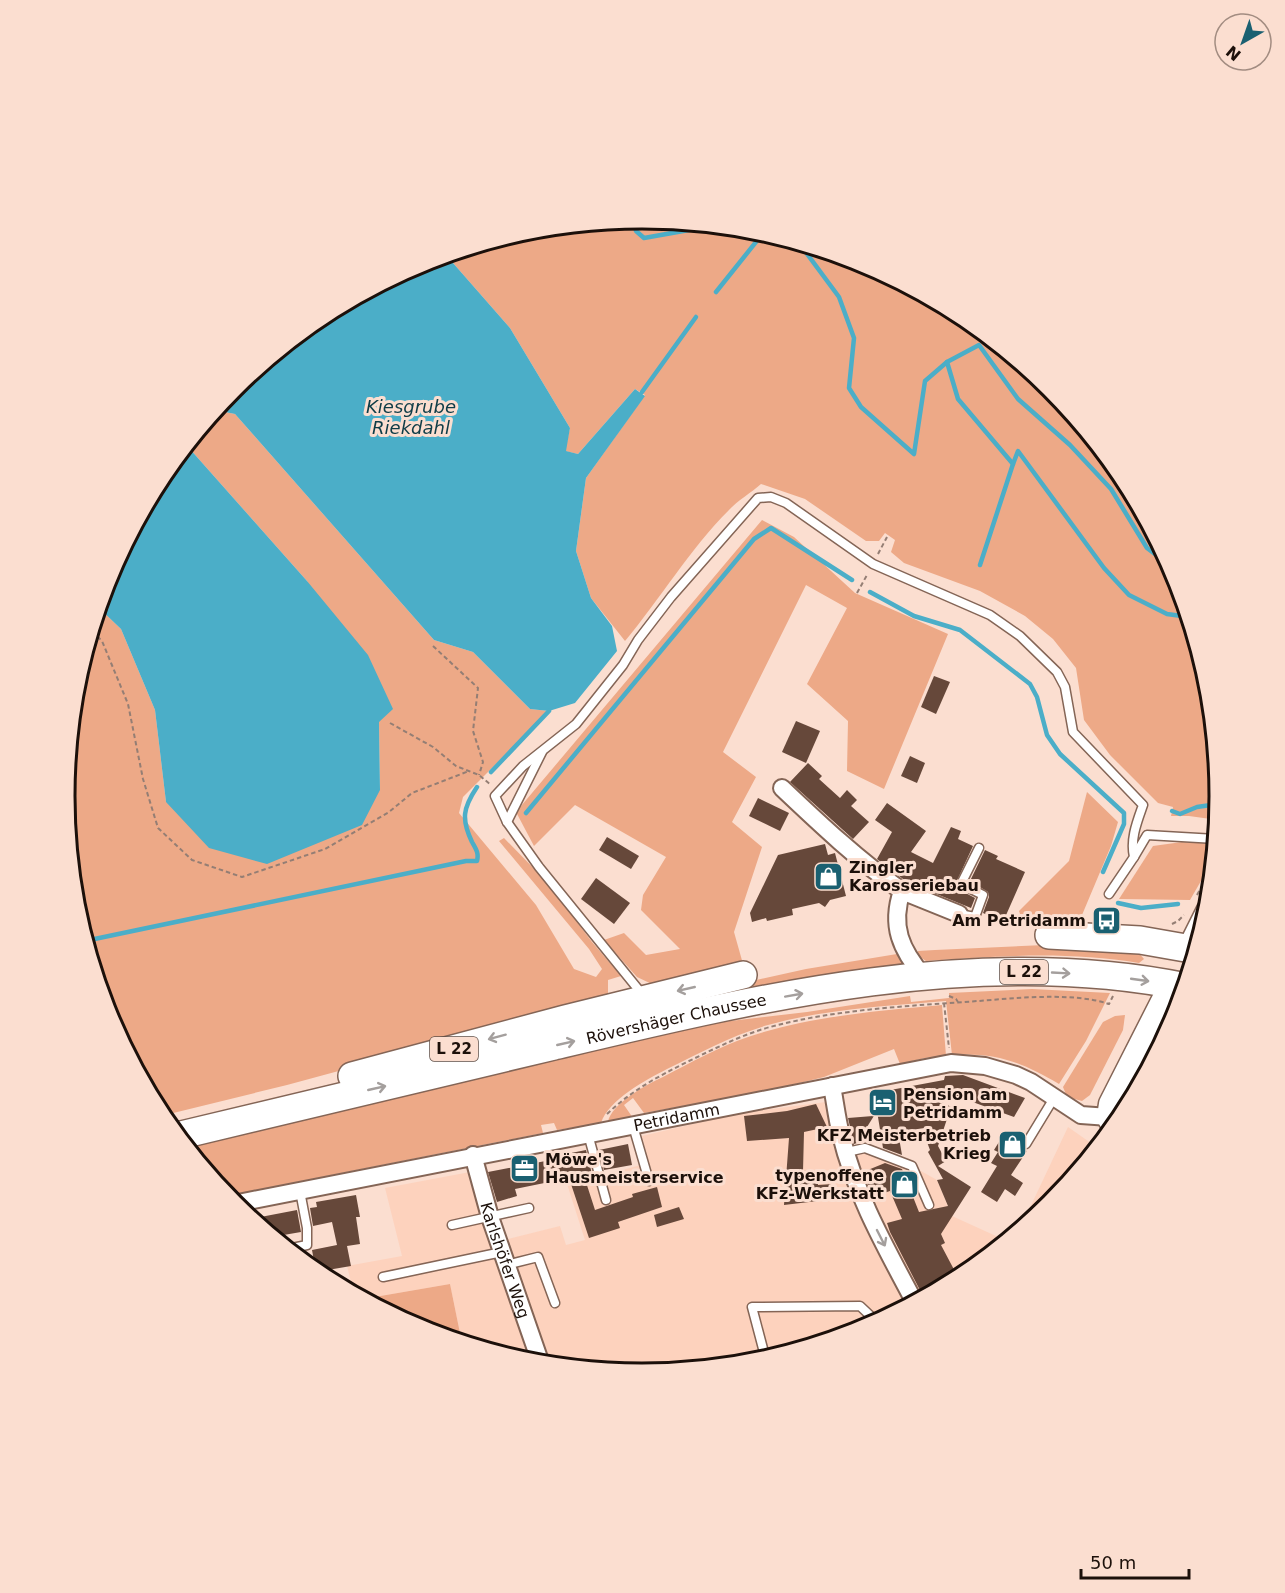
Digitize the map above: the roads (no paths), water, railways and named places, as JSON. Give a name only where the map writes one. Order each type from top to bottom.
[{"type":"main road","points":[[1049,935],[1140,940],[1189,948]]},
{"type":"main road","name":"Rövershäger Chaussee","points":[[186,1134],[663,1021],[820,990],[924,977],[998,972],[1109,975],[1178,985]]},
{"type":"main road","name":"Rövershäger Chaussee","points":[[176,1119],[291,1092],[641,999],[743,975]]},
{"type":"street","points":[[782,788],[837,840],[878,874],[902,891],[959,914]]},
{"type":"street","points":[[902,891],[897,905],[896,924],[910,961],[924,977]]},
{"type":"street","name":"Petridamm","points":[[1112,1115],[1111,1104],[1117,1089],[1176,990]]},
{"type":"street","name":"Petridamm","points":[[245,1202],[473,1155],[633,1126],[702,1110],[951,1063],[985,1066],[1016,1075],[1081,1115],[1108,1121]]},
{"type":"street","points":[[831,1086],[842,1137],[859,1184],[878,1232],[911,1296]]},
{"type":"street","name":"Karlshöfer Weg","points":[[473,1155],[490,1217],[537,1354]]},
{"type":"lane","points":[[641,999],[638,989],[539,867],[507,822],[495,796],[523,766],[576,724],[623,665],[638,640],[671,597],[758,498],[771,497],[786,503],[873,564],[990,615],[1020,636],[1057,672],[1065,687],[1073,732],[1143,805],[1132,847],[1134,857]]},
{"type":"lane","points":[[507,822],[543,750]]},
{"type":"lane","points":[[1109,894],[1147,835],[1209,839]]},
{"type":"lane","points":[[959,914],[975,917],[983,895],[961,884],[979,848]]},
{"type":"lane","points":[[1026,1144],[1054,1098]]},
{"type":"lane","points":[[633,1126],[649,1181]]},
{"type":"lane","points":[[597,1133],[606,1200]]},
{"type":"lane","points":[[847,1152],[865,1148],[912,1166],[929,1205]]},
{"type":"lane","points":[[297,1247],[307,1245],[307,1228],[300,1191]]},
{"type":"lane","points":[[452,1225],[529,1208]]},
{"type":"lane","points":[[383,1277],[504,1258],[538,1257],[555,1303]]},
{"type":"lane","points":[[764,1351],[752,1307],[860,1306],[870,1316]]},
{"type":"water","name":"Kiesgrube Riekdahl","points":[[452,262],[510,328],[570,428],[566,451],[578,454],[635,389],[645,396],[586,478],[576,551],[591,598],[612,626],[617,651],[575,703],[549,711],[530,709],[473,652],[434,640],[235,414],[225,412],[268,370],[297,346],[359,305],[425,272]]},
{"type":"water","points":[[192,451],[307,581],[368,655],[393,709],[379,722],[380,790],[362,825],[267,864],[209,848],[166,802],[155,710],[121,629],[105,614],[118,579],[151,513]]},
{"type":"waterway","points":[[636,229],[644,238],[686,231]]},
{"type":"waterway","points":[[716,292],[757,241]]},
{"type":"waterway","points":[[807,253],[839,297],[854,338],[849,388],[861,407],[914,454],[925,381],[947,362],[979,345],[1018,399],[1070,445],[1111,489],[1147,548],[1155,554]]},
{"type":"waterway","points":[[642,392],[696,317]]},
{"type":"waterway","points":[[947,362],[958,399],[1013,464],[980,565]]},
{"type":"waterway","points":[[1013,464],[1018,451],[1104,568],[1129,595],[1167,614],[1181,616]]},
{"type":"waterway","points":[[526,813],[754,539],[771,528],[852,580]]},
{"type":"waterway","points":[[870,592],[914,616],[960,630],[1030,684],[1037,697],[1047,735],[1060,754],[1124,813],[1124,824],[1103,872]]},
{"type":"waterway","points":[[491,772],[549,711]]},
{"type":"waterway","points":[[93,939],[466,861],[477,861],[477,851],[468,834],[465,820],[466,808],[477,787]]},
{"type":"waterway","points":[[1172,811],[1180,814],[1197,807],[1210,805]]},
{"type":"waterway","points":[[1118,903],[1141,908],[1178,904]]},
{"type":"place","name":"Zingler Karosseriebau","points":[[828,876]]},
{"type":"place","name":"Am Petridamm","points":[[1107,920]]},
{"type":"place","name":"Pension am Petridamm","points":[[882,1103]]},
{"type":"place","name":"KFZ Meisterbetrieb Krieg","points":[[1012,1144]]},
{"type":"place","name":"Möwe's Hausmeisterservice","points":[[524,1168]]},
{"type":"place","name":"typenoffene KFz-Werkstatt","points":[[905,1184]]}]
